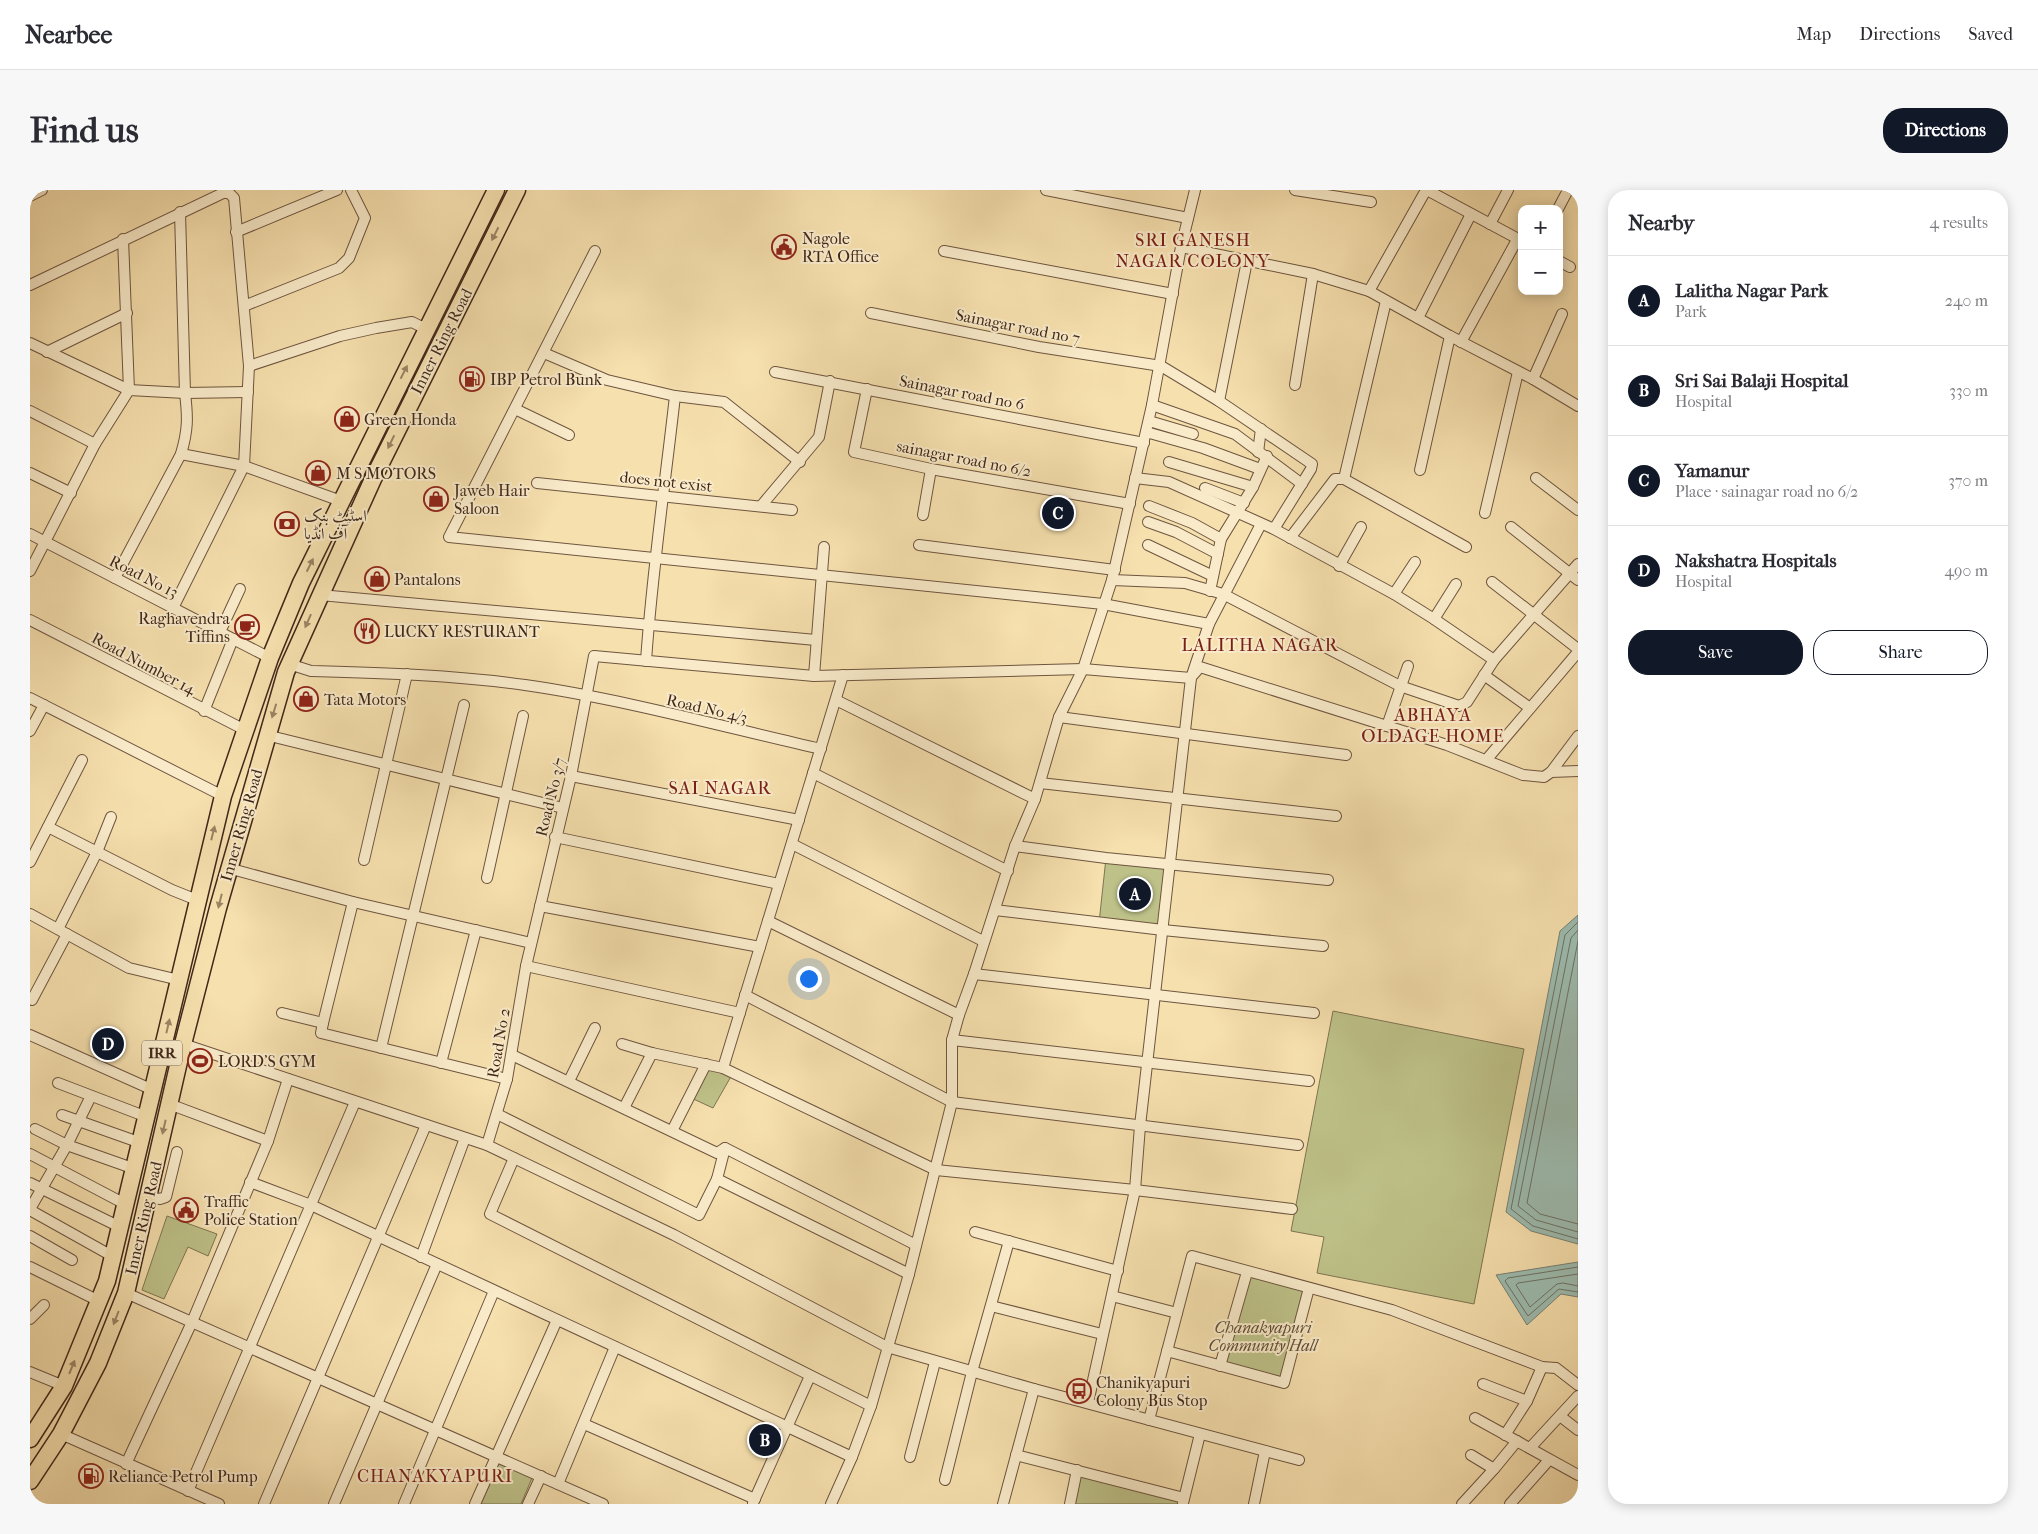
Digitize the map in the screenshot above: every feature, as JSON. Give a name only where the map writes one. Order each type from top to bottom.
[{"type":"highway","name":"Inner Ring Road","points":[[30,1438],[64,1386],[107,1281],[223,796],[270,658],[301,583],[496,190]]},
{"type":"highway","name":"Inner Ring Road","points":[[30,1482],[61,1434],[98,1363],[126,1292],[183,1044],[228,868],[266,735],[289,664],[373,479],[517,190]]},
{"type":"highway","points":[[187,944],[193,956],[203,965]]},
{"type":"street","points":[[30,196],[42,190]]},
{"type":"street","points":[[236,232],[337,190]]},
{"type":"street","points":[[244,306],[339,268],[346,263],[365,218],[351,190]]},
{"type":"street","points":[[1046,190],[1188,218]]},
{"type":"street","points":[[831,1504],[852,1457],[871,1406],[909,1274],[952,1102],[952,1040],[959,1015],[1015,846],[1035,799],[1059,717],[1083,669],[1115,570],[1149,421],[1181,247],[1195,190]]},
{"type":"street","points":[[1295,190],[1371,202]]},
{"type":"street","points":[[1369,291],[1427,190],[1518,238]]},
{"type":"street","points":[[1490,224],[1508,190]]},
{"type":"street","points":[[1560,205],[1568,190]]},
{"type":"street","points":[[30,285],[223,193],[229,193],[234,198],[248,366],[244,466],[173,608]]},
{"type":"street","points":[[116,578],[181,454],[188,422],[185,393],[180,212]]},
{"type":"street","points":[[1418,318],[1472,214]]},
{"type":"street","points":[[30,570],[72,493],[95,444],[129,390],[123,240]]},
{"type":"street","points":[[1461,342],[1518,242]]},
{"type":"street","points":[[1181,247],[1313,274],[1369,291],[1533,379],[1578,406]]},
{"type":"street","points":[[596,251],[449,537],[822,577],[1103,604],[1209,624]]},
{"type":"street","points":[[944,251],[1173,294]]},
{"type":"street","points":[[1219,401],[1247,261]]},
{"type":"street","points":[[1563,263],[1570,267]]},
{"type":"street","points":[[1295,385],[1313,274]]},
{"type":"street","points":[[1344,479],[1386,300]]},
{"type":"street","points":[[47,352],[127,313]]},
{"type":"street","name":"Sainagar road no 7","points":[[871,313],[1039,347],[1160,366]]},
{"type":"street","points":[[1533,379],[1562,314]]},
{"type":"street","points":[[248,366],[340,336],[376,328],[412,322],[426,329]]},
{"type":"street","points":[[1420,470],[1450,336]]},
{"type":"street","points":[[30,343],[129,390],[185,393],[248,392]]},
{"type":"street","points":[[544,354],[606,380],[675,396],[724,402],[800,462]]},
{"type":"street","points":[[1160,366],[1219,401],[1312,464],[1311,470],[1274,529]]},
{"type":"street","name":"Sainagar road no 6","points":[[775,372],[830,381],[1144,443]]},
{"type":"street","points":[[1485,514],[1518,372]]},
{"type":"street","points":[[761,506],[820,437],[830,381]]},
{"type":"street","name":"sainagar road no 6/2","points":[[867,389],[854,452],[931,469],[1130,504]]},
{"type":"street","points":[[675,396],[655,558],[646,661],[814,676],[1083,669],[1191,678]]},
{"type":"street","points":[[1152,405],[1235,434],[1302,484]]},
{"type":"street","points":[[515,409],[569,436]]},
{"type":"street","points":[[30,411],[95,444]]},
{"type":"street","points":[[1235,434],[1244,418]]},
{"type":"street","points":[[1149,421],[1193,434]]},
{"type":"street","points":[[1210,591],[1221,539],[1254,487],[1260,469],[1262,454],[1261,429]]},
{"type":"street","points":[[1146,432],[1203,448],[1260,469]]},
{"type":"street","points":[[181,454],[244,466],[341,501]]},
{"type":"street","points":[[1169,462],[1254,487]]},
{"type":"street","points":[[923,515],[931,469]]},
{"type":"street","points":[[30,473],[72,493]]},
{"type":"street","points":[[1135,478],[1169,482],[1194,491],[1237,514],[1274,529],[1339,566],[1394,594],[1494,660]]},
{"type":"street","points":[[1290,538],[1335,478],[1344,479],[1466,547]]},
{"type":"street","points":[[1536,478],[1578,510]]},
{"type":"street","name":"does not exist","points":[[537,483],[792,510]]},
{"type":"street","points":[[1205,488],[1244,503]]},
{"type":"street","points":[[1149,506],[1192,523],[1221,539]]},
{"type":"street","points":[[1148,522],[1176,532],[1218,554]]},
{"type":"street","points":[[1088,1403],[1135,1190],[1154,996],[1191,678],[1209,624],[1261,524]]},
{"type":"street","points":[[1339,566],[1361,527]]},
{"type":"street","points":[[1511,527],[1574,577]]},
{"type":"street","name":"Road No 13","points":[[30,534],[270,658]]},
{"type":"street","points":[[1148,544],[1213,576]]},
{"type":"street","points":[[919,545],[1115,570]]},
{"type":"street","points":[[814,676],[824,547]]},
{"type":"street","points":[[1394,594],[1415,562]]},
{"type":"street","points":[[1112,580],[1185,583],[1224,594],[1400,686],[1458,706],[1467,702],[1494,660],[1534,615],[1574,577],[1578,564]]},
{"type":"street","points":[[1487,759],[1578,650],[1492,582]]},
{"type":"street","points":[[1434,619],[1456,584]]},
{"type":"street","points":[[220,632],[240,588]]},
{"type":"street","points":[[320,595],[816,640]]},
{"type":"street","name":"Road Number 14","points":[[30,620],[204,711],[245,730]]},
{"type":"street","points":[[204,711],[233,638]]},
{"type":"street","name":"Road No 3/7","points":[[531,943],[572,776],[594,656],[646,661]]},
{"type":"street","name":"Road No 4/3","points":[[289,664],[310,670],[468,678],[587,696],[821,749]]},
{"type":"street","points":[[1387,726],[1408,666]]},
{"type":"street","points":[[1191,678],[1200,667],[1487,759],[1523,774],[1544,777],[1551,772],[1578,736]]},
{"type":"street","points":[[364,860],[407,674]]},
{"type":"street","points":[[723,1068],[843,675]]},
{"type":"street","points":[[1484,675],[1530,708]]},
{"type":"street","points":[[30,698],[223,796]]},
{"type":"street","points":[[836,700],[1035,799]]},
{"type":"street","points":[[30,731],[44,705]]},
{"type":"street","points":[[381,1048],[464,705]]},
{"type":"street","points":[[487,878],[523,716]]},
{"type":"street","points":[[1059,717],[1346,755]]},
{"type":"street","points":[[266,735],[563,808]]},
{"type":"street","points":[[30,862],[82,760]]},
{"type":"street","points":[[1551,772],[1578,771]]},
{"type":"street","points":[[813,773],[1008,871]]},
{"type":"street","points":[[572,776],[799,820]]},
{"type":"street","points":[[1040,783],[1336,816]]},
{"type":"street","points":[[30,999],[32,1000],[63,932],[111,817]]},
{"type":"street","points":[[48,827],[172,890],[197,900]]},
{"type":"street","points":[[556,837],[779,884]]},
{"type":"street","points":[[792,844],[983,941]]},
{"type":"street","points":[[1015,846],[1328,880]]},
{"type":"street","points":[[228,868],[353,902],[531,943]]},
{"type":"street","points":[[353,902],[321,1033],[507,1079]]},
{"type":"street","points":[[540,906],[760,947]]},
{"type":"street","points":[[995,910],[1162,930],[1323,946]]},
{"type":"street","points":[[30,914],[129,968],[179,980]]},
{"type":"street","points":[[768,921],[959,1015]]},
{"type":"street","points":[[441,1063],[476,930]]},
{"type":"street","name":"Road No 2","points":[[487,1145],[507,1079],[531,943]]},
{"type":"street","points":[[526,966],[740,1012]]},
{"type":"street","points":[[974,974],[1314,1013]]},
{"type":"street","points":[[745,995],[952,1102],[1298,1145]]},
{"type":"street","points":[[282,1013],[323,1023]]},
{"type":"street","points":[[569,1081],[595,1028]]},
{"type":"street","points":[[30,1035],[153,1090]]},
{"type":"street","points":[[952,1040],[1309,1081]]},
{"type":"street","points":[[183,1044],[487,1145],[674,1235],[887,1347],[935,1362],[1298,1460]]},
{"type":"street","points":[[622,1044],[723,1068],[936,1170],[1135,1190],[1292,1209]]},
{"type":"street","points":[[624,1108],[652,1052]]},
{"type":"street","points":[[512,1055],[717,1153],[725,1148]]},
{"type":"street","points":[[672,1131],[706,1064]]},
{"type":"street","points":[[126,1464],[192,1322],[268,1141],[288,1079]]},
{"type":"street","points":[[58,1083],[147,1117]]},
{"type":"street","points":[[91,1096],[67,1145],[30,1210],[112,1256]]},
{"type":"street","points":[[188,1491],[355,1102]]},
{"type":"street","points":[[169,1104],[268,1141]]},
{"type":"street","points":[[497,1114],[699,1215],[718,1179],[725,1148]]},
{"type":"street","points":[[62,1115],[141,1143]]},
{"type":"street","points":[[264,1504],[426,1125]]},
{"type":"street","points":[[35,1129],[67,1145],[135,1169]]},
{"type":"street","points":[[421,1257],[465,1138]]},
{"type":"street","points":[[725,1148],[916,1245]]},
{"type":"street","points":[[147,1197],[160,1199],[166,1197],[178,1152]]},
{"type":"street","points":[[30,1154],[125,1204]]},
{"type":"street","points":[[514,1158],[490,1214],[871,1406]]},
{"type":"street","points":[[718,1179],[909,1274]]},
{"type":"street","points":[[250,1182],[311,1205],[852,1457]]},
{"type":"street","points":[[30,1183],[120,1227]]},
{"type":"street","points":[[975,1232],[1118,1271]]},
{"type":"street","points":[[30,1236],[72,1260]]},
{"type":"street","points":[[945,1480],[972,1372],[1009,1241]]},
{"type":"street","points":[[1149,1420],[1192,1256],[1392,1310],[1542,1366],[1556,1368],[1578,1385]]},
{"type":"street","points":[[334,1504],[437,1264]]},
{"type":"street","points":[[31,1269],[99,1302]]},
{"type":"street","points":[[1220,1366],[1247,1272]]},
{"type":"street","points":[[1167,1352],[1284,1384],[1309,1288]]},
{"type":"street","points":[[404,1504],[494,1291]]},
{"type":"street","points":[[126,1292],[603,1504]]},
{"type":"street","points":[[1112,1296],[1178,1313]]},
{"type":"street","points":[[30,1319],[44,1305]]},
{"type":"street","points":[[990,1306],[1102,1334]]},
{"type":"street","points":[[476,1504],[557,1320]]},
{"type":"street","points":[[558,1484],[615,1347]]},
{"type":"street","points":[[910,1457],[935,1362]]},
{"type":"street","points":[[1505,1435],[1527,1401],[1542,1366]]},
{"type":"street","points":[[30,1372],[64,1386]]},
{"type":"street","points":[[584,1424],[754,1501],[810,1376]]},
{"type":"street","points":[[1483,1384],[1527,1401]]},
{"type":"street","points":[[1002,1504],[1034,1389]]},
{"type":"street","points":[[1530,1448],[1578,1396]]},
{"type":"street","points":[[1560,1416],[1578,1430]]},
{"type":"street","points":[[1475,1418],[1578,1475]]},
{"type":"street","points":[[61,1434],[219,1504]]},
{"type":"street","points":[[1016,1454],[1183,1501],[1200,1434]]},
{"type":"street","points":[[1462,1504],[1517,1441]]},
{"type":"street","points":[[1254,1504],[1265,1451]]},
{"type":"street","points":[[1471,1455],[1494,1469]]},
{"type":"street","points":[[1510,1504],[1549,1460]]},
{"type":"street","points":[[1070,1504],[1077,1470]]},
{"type":"street","points":[[528,1504],[541,1476]]},
{"type":"green space","points":[[1106,858],[1170,864],[1163,930],[1099,923]]},
{"type":"green space","points":[[1333,1011],[1524,1049],[1474,1304],[1317,1273],[1324,1237],[1291,1231]]},
{"type":"green space","points":[[706,1064],[733,1073],[713,1108],[689,1097]]},
{"type":"green space","points":[[167,1216],[217,1234],[208,1256],[188,1247],[164,1299],[142,1290]]},
{"type":"green space","name":"Chanakyapuri Community Hall","points":[[1247,1272],[1309,1288],[1284,1383],[1220,1366]]},
{"type":"green space","points":[[499,1463],[532,1478],[521,1504],[481,1504]]},
{"type":"green space","points":[[1077,1470],[1184,1498],[1183,1504],[1072,1504]]},
{"type":"water","points":[[1578,915],[1578,1244],[1531,1231],[1506,1212],[1560,931]]},
{"type":"water","points":[[1578,1262],[1578,1297],[1561,1294],[1527,1325],[1496,1275]]},
{"type":"place","name":"Nagole RTA Office","points":[[784,247]]},
{"type":"place","name":"IBP Petrol Bunk","points":[[472,379]]},
{"type":"place","name":"Green Honda","points":[[347,419]]},
{"type":"place","name":"M S MOTORS","points":[[318,473]]},
{"type":"place","name":"Jaweb Hair Saloon","points":[[436,499]]},
{"type":"place","name":"Yamanur","points":[[1058,513]]},
{"type":"place","name":"اسٹیٹ بنک آف انڈیا","points":[[287,524]]},
{"type":"place","name":"Pantalons","points":[[377,579]]},
{"type":"place","name":"Raghavendra Tiffins","points":[[247,627]]},
{"type":"place","name":"LUCKY RESTURANT","points":[[367,631]]},
{"type":"place","name":"Tata Motors","points":[[306,699]]},
{"type":"place","name":"Lalitha Nagar Park","points":[[1135,894]]},
{"type":"place","name":"Nakshatra Hospitals","points":[[108,1044]]},
{"type":"place","name":"LORD'S GYM","points":[[200,1061]]},
{"type":"place","name":"Traffic Police Station","points":[[186,1210]]},
{"type":"place","name":"Chanikyapuri Colony Bus Stop","points":[[1079,1391]]},
{"type":"place","name":"Sri Sai Balaji Hospital","points":[[765,1440]]},
{"type":"place","name":"Reliance Petrol Pump","points":[[91,1476]]},
{"type":"district","name":"SRI GANESH NAGAR COLONY","points":[[1193,250]]},
{"type":"district","name":"LALITHA NAGAR","points":[[1260,645]]},
{"type":"district","name":"ABHAYA OLDAGE HOME","points":[[1433,725]]},
{"type":"district","name":"SAI NAGAR","points":[[720,788]]},
{"type":"district","name":"CHANAKYAPURI","points":[[435,1476]]}]
